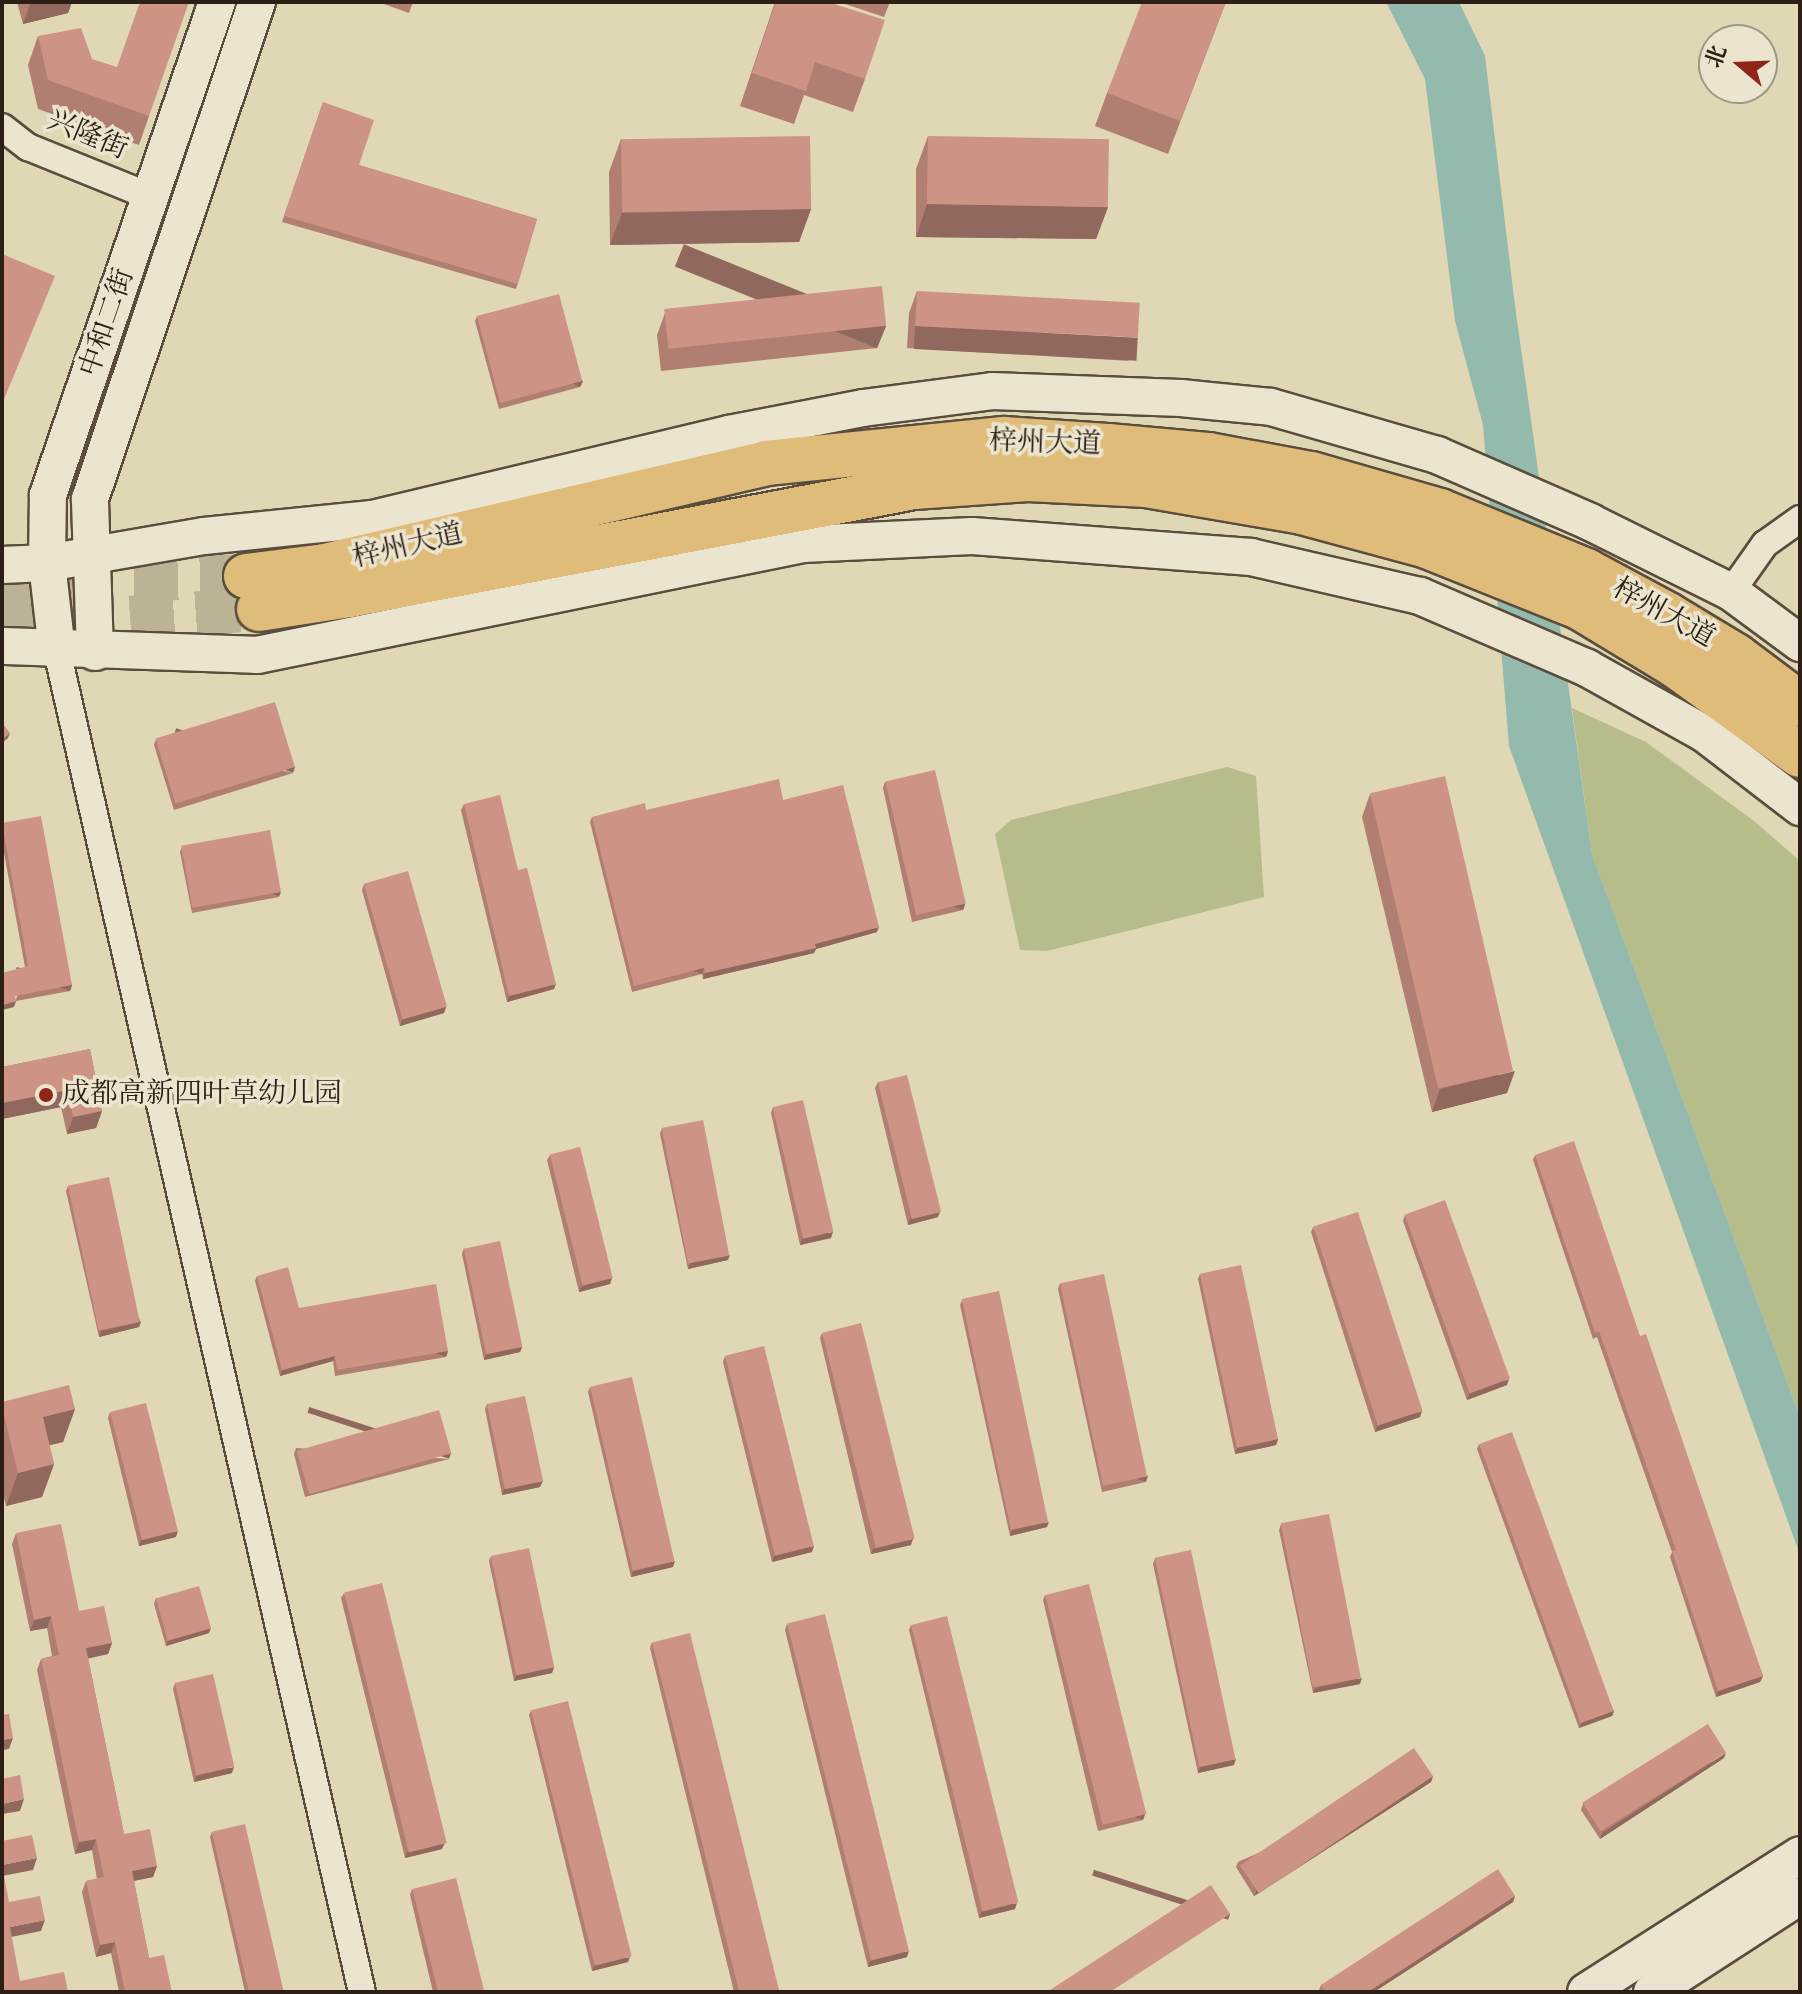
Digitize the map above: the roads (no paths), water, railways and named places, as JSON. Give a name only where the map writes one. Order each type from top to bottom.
[{"type":"highway","name":"梓州大道","points":[[252,592],[325,566],[766,463],[1004,439],[1208,455],[1311,474],[1736,656],[1800,704]]},
{"type":"highway","name":"梓州大道","points":[[1583,590],[1675,665],[1800,755]]},
{"type":"main road","name":"中和二街","points":[[57,651],[47,563],[48,495],[217,2]]},
{"type":"main road","name":"中和二街","points":[[95,652],[90,499],[257,2]]},
{"type":"main road","points":[[2,565],[92,557],[204,536],[372,519],[729,434],[863,408],[992,391],[1181,398],[1271,407],[1437,455],[1590,522],[1731,592],[1800,643]]},
{"type":"main road","points":[[2,646],[57,651],[257,655],[803,544],[957,537],[1251,557],[1420,596],[1587,668],[1705,734],[1800,807]]},
{"type":"main road","points":[[1586,1992],[1800,1855]]},
{"type":"main road","points":[[1652,1992],[1800,1896]]},
{"type":"street","name":"兴隆街","points":[[2,127],[28,147],[152,197]]},
{"type":"street","points":[[1731,592],[1765,544],[1800,519]]},
{"type":"street","points":[[57,651],[168,1153],[261,1538],[362,1992]]},
{"type":"water","points":[[1386,2],[1459,2],[1485,56],[1515,306],[1592,854],[1800,1417],[1800,1555],[1509,746],[1483,425],[1455,321],[1425,79]]},
{"type":"tunnel","points":[[2,583],[246,576]]},
{"type":"tunnel","points":[[2,613],[130,618],[259,609]]},
{"type":"place","name":"成都高新四叶草幼儿园","points":[[46,1095]]}]
